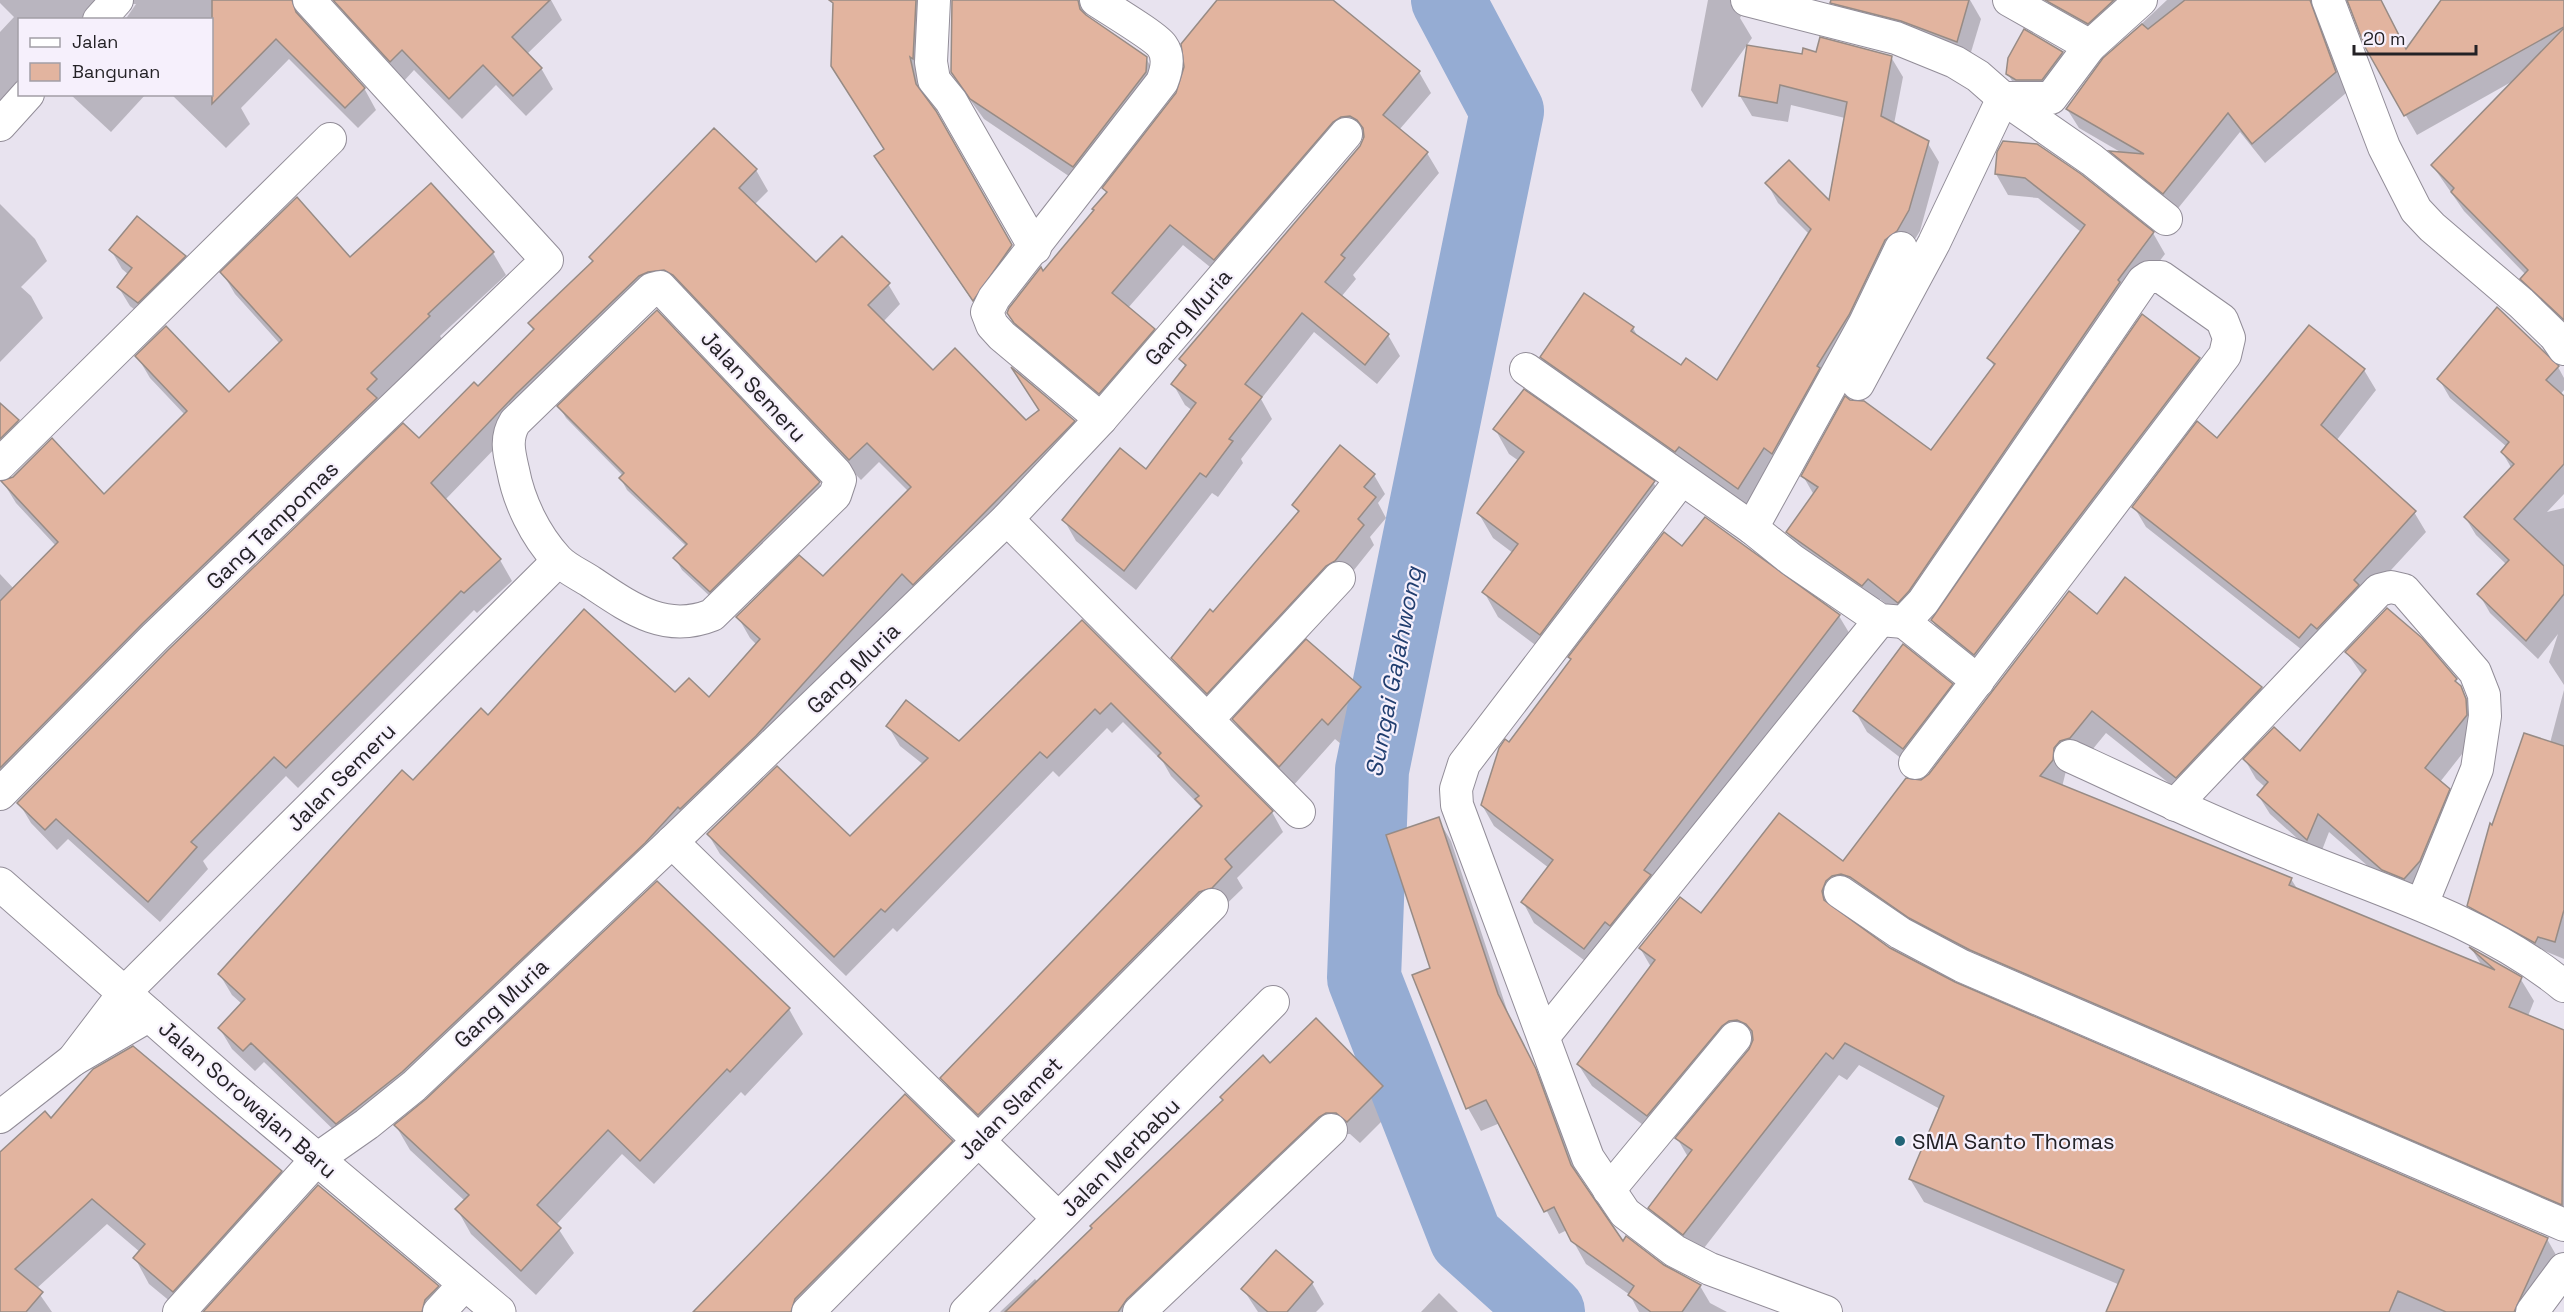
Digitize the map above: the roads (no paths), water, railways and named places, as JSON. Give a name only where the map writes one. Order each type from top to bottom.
[{"type":"street","points":[[101,18],[117,0]]},
{"type":"street","name":"Gang Tampomas","points":[[0,794],[155,637],[547,260],[309,0]]},
{"type":"street","points":[[934,0],[931,62],[934,80],[951,101],[1035,248]]},
{"type":"street","points":[[1096,0],[1162,46],[1167,63],[1166,73],[1162,82],[994,298],[987,312],[992,324],[1002,336],[1101,418]]},
{"type":"street","points":[[1747,0],[1919,46],[1955,62],[1978,76],[2003,98],[2091,160],[2166,219]]},
{"type":"street","points":[[2009,0],[2090,46]]},
{"type":"street","points":[[2003,98],[2051,98],[2090,46],[2141,0]]},
{"type":"street","points":[[2328,0],[2384,147],[2416,210],[2432,227],[2521,303],[2556,336],[2564,349]]},
{"type":"street","points":[[0,125],[26,96]]},
{"type":"street","points":[[1858,384],[1934,243],[2003,98]]},
{"type":"street","name":"Gang Muria","points":[[179,1312],[317,1158],[367,1124],[414,1086],[672,842],[1007,519],[1101,418],[1346,134]]},
{"type":"street","points":[[0,464],[330,139]]},
{"type":"street","points":[[1752,528],[1865,323],[1901,248]]},
{"type":"street","points":[[1544,1036],[1892,621],[1923,602],[2143,281],[2149,277],[2161,277],[2222,320],[2229,338],[2225,354],[1915,763]]},
{"type":"street","name":"Jalan Semeru","points":[[652,289],[663,289],[836,473],[840,480],[835,495],[712,615],[701,619],[678,622],[637,613],[558,561],[528,517],[514,479],[508,436],[515,422],[652,289]]},
{"type":"street","points":[[1526,369],[1752,528],[1792,560],[1892,621],[1978,681]]},
{"type":"street","points":[[1681,480],[1464,764],[1459,775],[1457,806],[1588,1158],[1625,1213],[1675,1251],[1710,1269],[1826,1312]]},
{"type":"street","points":[[1007,519],[1299,812]]},
{"type":"street","name":"Jalan Semeru","points":[[73,1060],[123,993],[558,561]]},
{"type":"street","points":[[1207,720],[1339,578]]},
{"type":"street","points":[[2175,805],[2379,590],[2391,587],[2404,590],[2475,672],[2484,695],[2485,716],[2477,769],[2422,904]]},
{"type":"street","points":[[2070,756],[2284,852],[2422,904],[2514,949],[2564,986]]},
{"type":"street","points":[[672,842],[1058,1218]]},
{"type":"street","name":"Jalan Sorowajan Baru","points":[[0,884],[123,993],[499,1312]]},
{"type":"street","points":[[1840,892],[1900,933],[1962,966],[2564,1225]]},
{"type":"street","name":"Jalan Slamet","points":[[808,1312],[1212,905]]},
{"type":"street","name":"Jalan Merbabu","points":[[966,1312],[1273,1002]]},
{"type":"street","points":[[0,1117],[73,1060],[150,1015]]},
{"type":"street","points":[[1610,1190],[1735,1038]]},
{"type":"street","points":[[1139,1312],[1331,1130]]},
{"type":"street","points":[[2532,1312],[2564,1269]]},
{"type":"street","points":[[440,1312],[465,1284]]},
{"type":"waterway","name":"Sungai Gajahwong","points":[[1448,0],[1507,111],[1372,770],[1364,978],[1466,1238],[1548,1312]]},
{"type":"place","name":"SMA Santo Thomas","points":[[1900,1141]]}]
